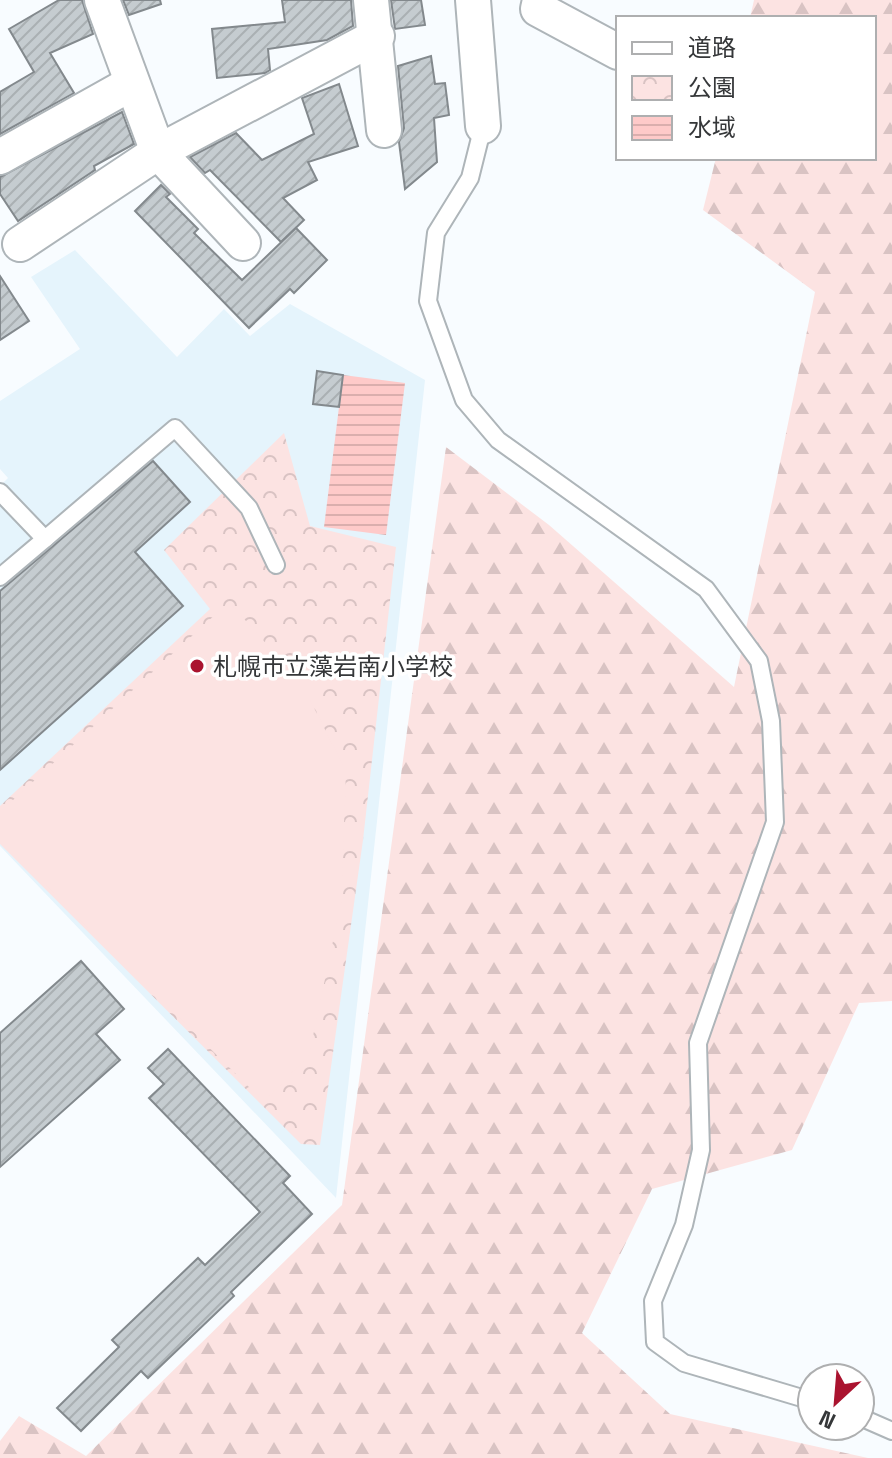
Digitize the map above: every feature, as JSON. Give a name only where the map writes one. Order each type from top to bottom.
[{"type":"street","points":[[102,0],[158,152],[243,243]]},
{"type":"street","points":[[371,0],[384,130]]},
{"type":"street","points":[[473,0],[483,126]]},
{"type":"street","points":[[540,0],[538,9],[616,51]]},
{"type":"street","points":[[20,244],[158,152],[377,36]]},
{"type":"street","points":[[0,157],[132,83]]},
{"type":"lane","points":[[483,126],[470,178],[436,233],[428,301],[464,400],[498,440],[706,589],[759,661],[771,721],[775,822],[698,1043],[701,1150],[684,1225],[653,1301],[655,1342],[684,1363],[796,1396]]},
{"type":"lane","points":[[0,577],[175,428],[249,508],[276,565]]},
{"type":"lane","points":[[0,492],[45,539]]},
{"type":"shaded area","name":"札幌市立藻岩南小学校","points":[[75,250],[177,357],[224,309],[250,336],[290,304],[425,380],[336,1198],[0,846],[0,486],[8,478],[0,469],[0,401],[80,349],[31,277]]},
{"type":"green space","points":[[754,0],[892,0],[892,1001],[859,1003],[792,1150],[652,1189],[582,1333],[670,1414],[868,1458],[0,1458],[0,1441],[19,1416],[86,1456],[342,1205],[446,447],[549,525],[734,687],[815,292],[703,210],[716,160],[876,160],[876,16],[750,16]]},
{"type":"green space","points":[[284,433],[310,526],[396,547],[363,840],[320,1145],[301,1144],[0,844],[0,806],[210,609],[164,550]]},
{"type":"green space","points":[[229,602],[302,684],[346,771],[341,903],[309,1055],[264,1102],[0,840],[0,812]]},
{"type":"water","points":[[343,375],[405,383],[386,535],[324,527]]},
{"type":"building","points":[[59,0],[82,0],[93,34],[50,53],[74,93],[0,134],[0,92],[34,72],[9,29]]},
{"type":"building","points":[[123,0],[160,0],[161,4],[129,15]]},
{"type":"building","points":[[282,0],[351,0],[353,26],[327,40],[268,49],[270,70],[265,73],[217,78],[212,29],[285,22]]},
{"type":"building","points":[[391,0],[421,0],[425,25],[395,29]]},
{"type":"building","points":[[431,56],[435,84],[445,83],[449,115],[434,118],[437,162],[405,189],[399,142],[404,128],[398,66]]},
{"type":"building","points":[[339,84],[358,146],[308,162],[317,180],[283,198],[304,220],[281,242],[210,170],[205,173],[190,157],[236,133],[262,160],[314,134],[302,98]]},
{"type":"building","points":[[122,112],[134,144],[94,166],[95,170],[18,221],[0,194],[0,177]]},
{"type":"building","points":[[161,185],[170,194],[166,197],[198,229],[194,233],[242,280],[296,228],[327,260],[294,293],[290,289],[249,328],[135,211]]},
{"type":"building","points":[[0,276],[29,321],[0,340]]},
{"type":"building","points":[[317,371],[343,375],[339,407],[313,404]]},
{"type":"building","points":[[153,461],[190,502],[135,552],[183,606],[0,770],[0,591]]},
{"type":"building","points":[[81,961],[124,1009],[96,1034],[120,1060],[0,1167],[0,1033]]},
{"type":"building","points":[[168,1049],[290,1176],[283,1183],[312,1214],[231,1292],[234,1296],[148,1378],[141,1371],[81,1431],[57,1408],[119,1347],[112,1340],[198,1258],[205,1265],[260,1212],[149,1098],[164,1084],[148,1068]]},
{"type":"place","name":"札幌市立藻岩南小学校","points":[[197,666]]}]
